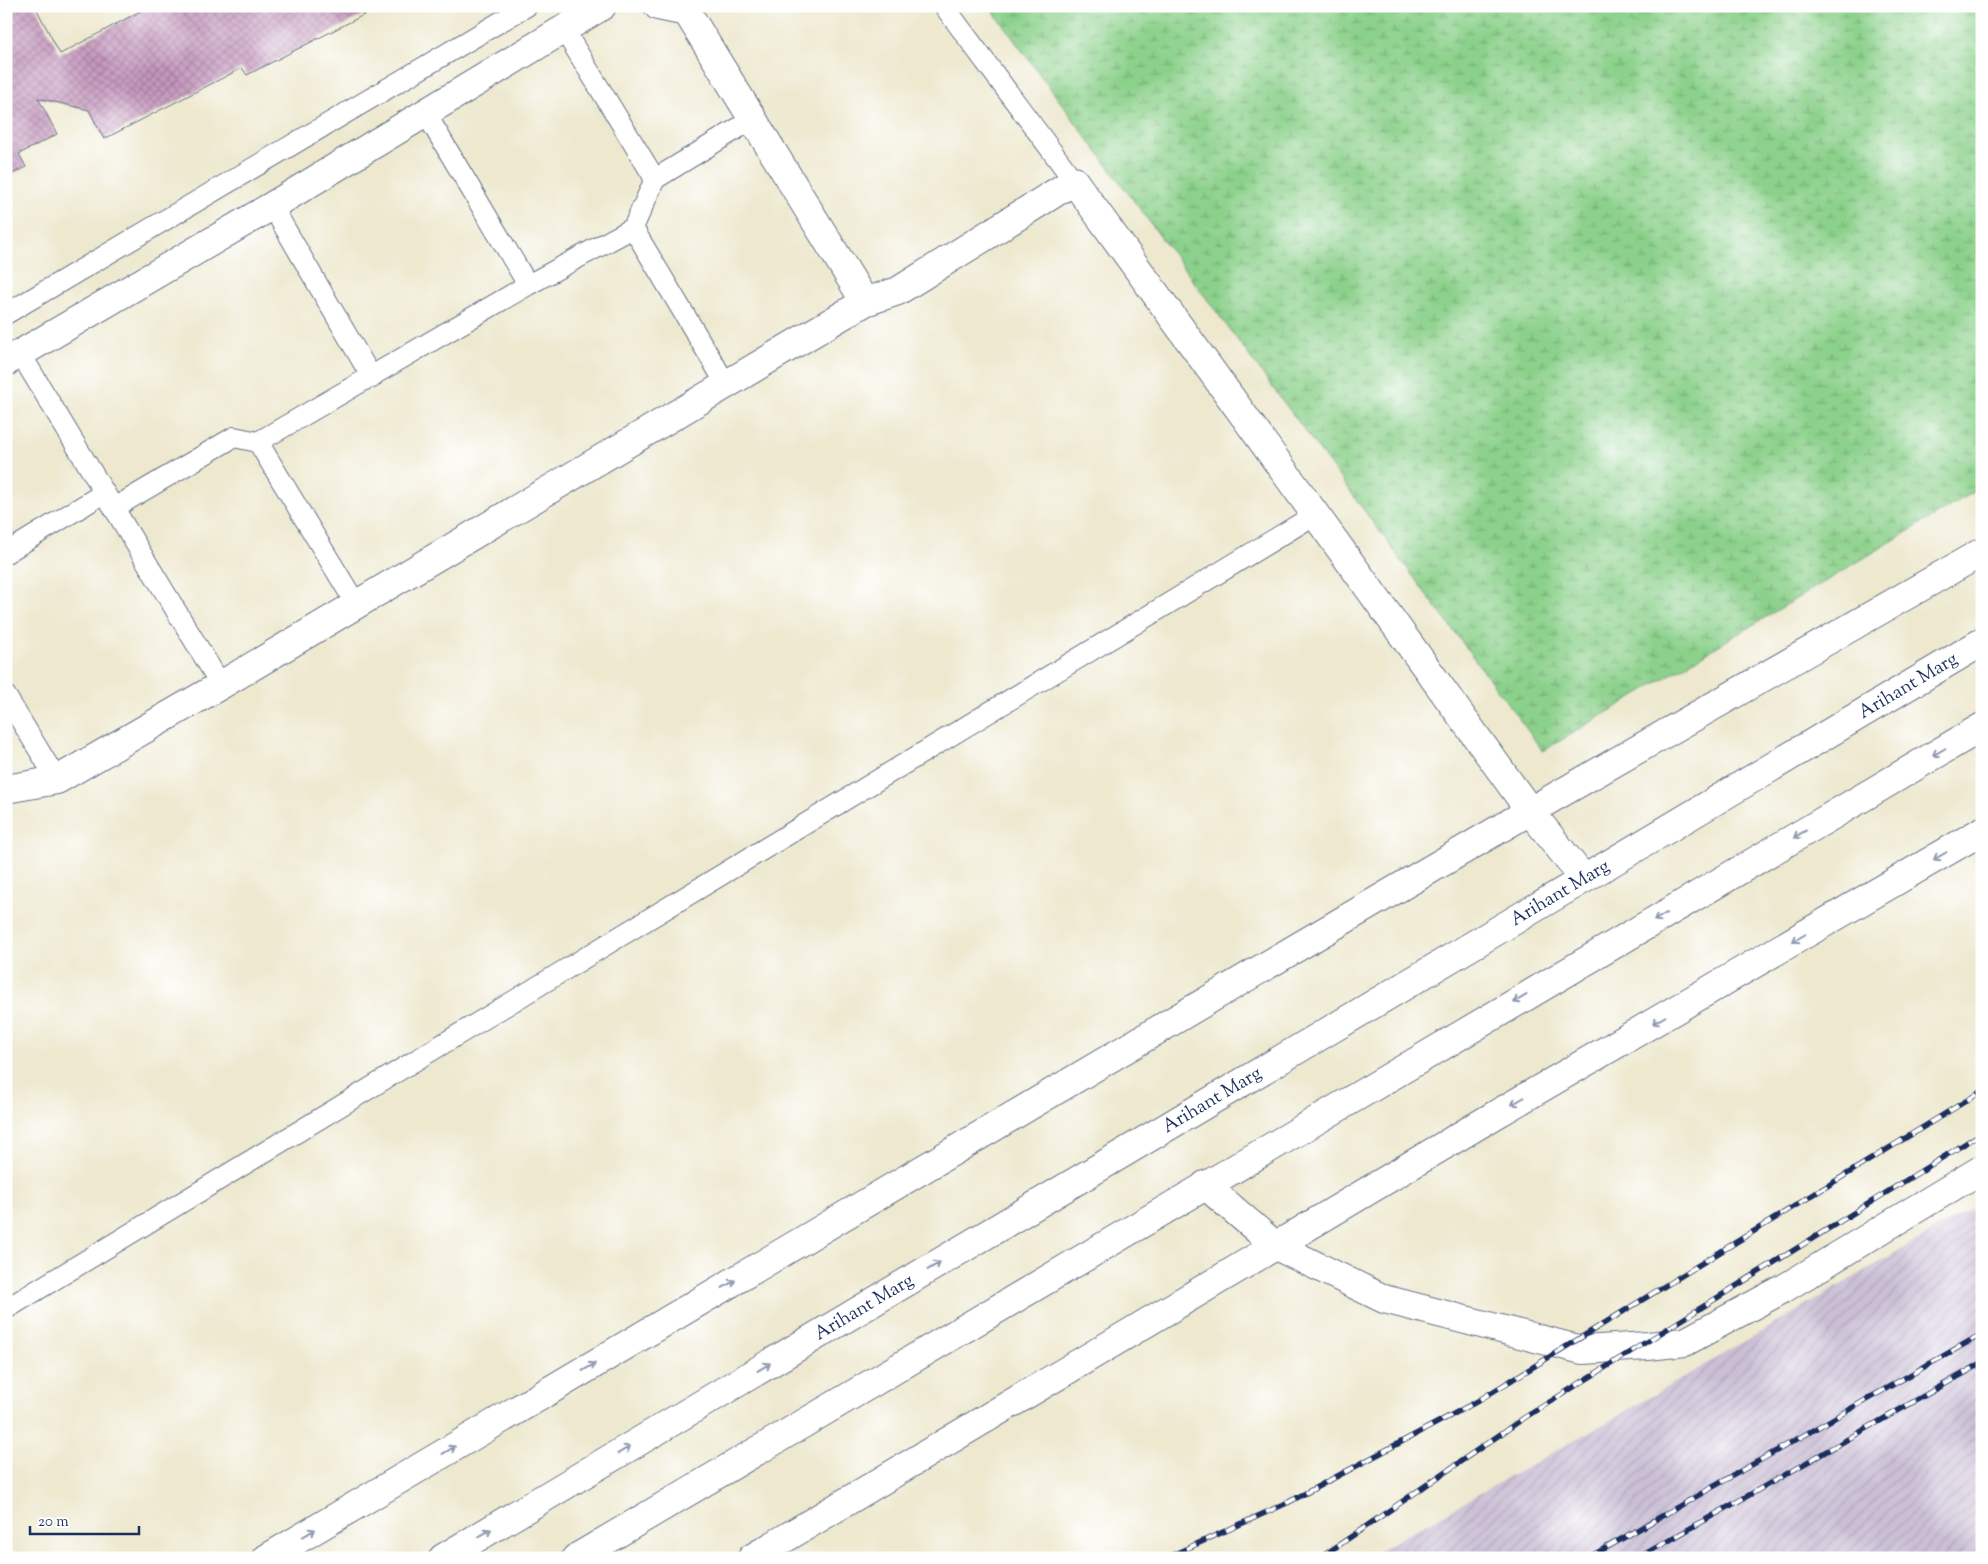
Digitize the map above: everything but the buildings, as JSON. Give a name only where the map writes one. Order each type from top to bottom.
[{"type":"street","points":[[13,358],[272,206],[602,6]]},
{"type":"street","points":[[658,6],[687,12],[865,302]]},
{"type":"street","points":[[6,789],[58,780],[865,302],[898,291],[1074,181],[1530,811],[1584,879]]},
{"type":"street","points":[[267,1558],[1287,953],[1530,811],[1982,552]]},
{"type":"street","name":"Arihant Marg","points":[[443,1558],[1982,642]]},
{"type":"street","points":[[576,1558],[1982,727]]},
{"type":"street","points":[[752,1558],[1512,1105],[1982,831]]},
{"type":"street","points":[[1205,1185],[1276,1246],[1384,1299],[1582,1350],[1685,1342],[1783,1289],[1982,1169]]},
{"type":"lane","points":[[6,314],[527,6]]},
{"type":"lane","points":[[944,6],[1074,181]]},
{"type":"lane","points":[[564,30],[655,178]]},
{"type":"lane","points":[[425,112],[528,285]]},
{"type":"lane","points":[[6,553],[234,437],[258,442],[372,378],[528,285],[633,228],[655,178],[753,119]]},
{"type":"lane","points":[[272,206],[372,378]]},
{"type":"lane","points":[[633,228],[726,384]]},
{"type":"lane","points":[[13,358],[109,500],[221,685]]},
{"type":"lane","points":[[258,442],[356,604]]},
{"type":"lane","points":[[6,1309],[1316,514]]},
{"type":"lane","points":[[6,696],[58,780]]},
{"type":"shaded area","points":[[1982,1202],[1982,1558],[1365,1558],[1611,1420]]},
{"type":"green space","points":[[989,6],[1982,6],[1982,487],[1543,751]]},
{"type":"railway","points":[[1166,1558],[1289,1502],[1476,1402],[1982,1091]]},
{"type":"railway","points":[[1320,1558],[1524,1418],[1982,1133]]},
{"type":"railway","points":[[1588,1558],[1982,1334]]},
{"type":"railway","points":[[1638,1558],[1982,1363]]}]
